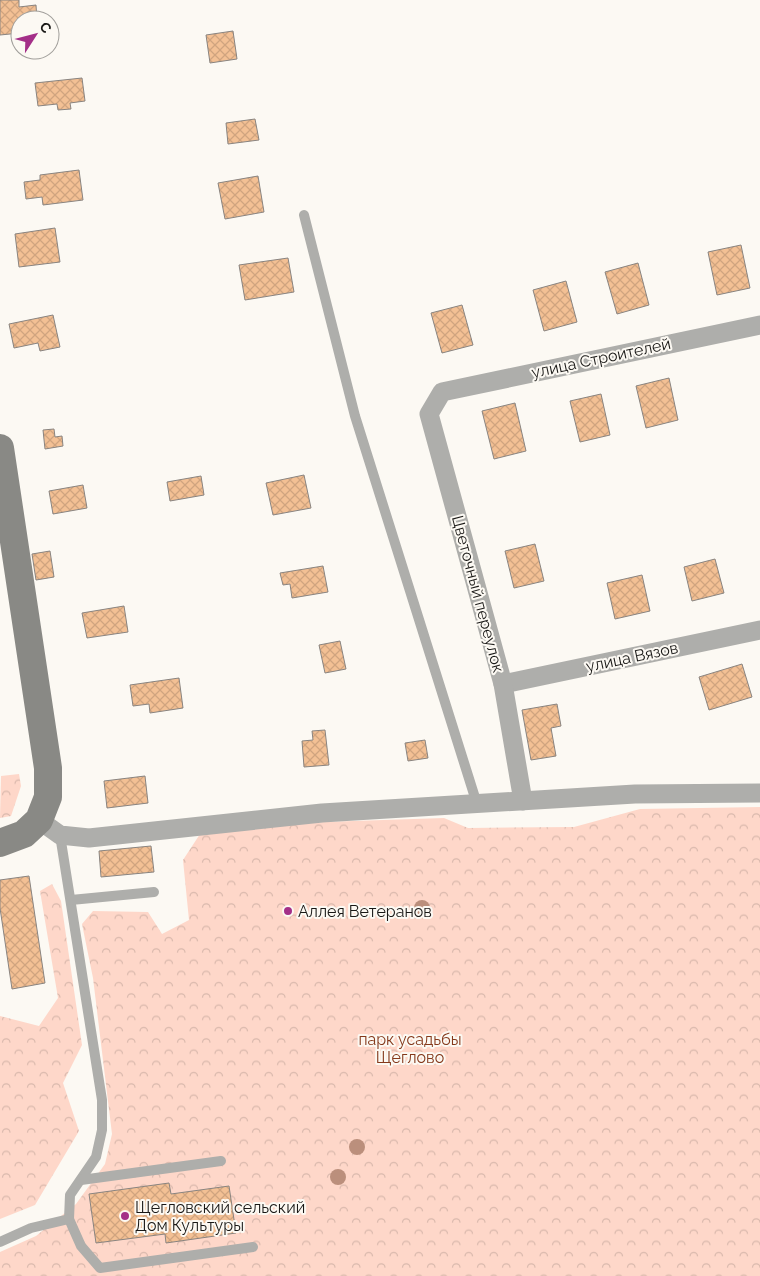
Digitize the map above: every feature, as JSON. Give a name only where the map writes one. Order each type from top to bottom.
[{"type":"main road","points":[[0,448],[48,768],[50,828],[24,834],[0,843]]},
{"type":"street","name":"улица Строителей","points":[[442,392],[760,325]]},
{"type":"street","name":"Цветочный переулок","points":[[442,392],[429,414],[503,684],[523,801]]},
{"type":"street","name":"улица Вязов","points":[[503,684],[760,630]]},
{"type":"street","points":[[50,828],[89,838],[322,814],[635,794],[760,793]]},
{"type":"lane","points":[[304,215],[356,416],[477,804]]},
{"type":"lane","points":[[50,828],[71,900],[102,1110],[102,1130],[96,1157],[70,1195],[69,1219],[80,1246],[100,1268],[253,1247]]},
{"type":"lane","points":[[71,900],[154,892]]},
{"type":"lane","points":[[81,1180],[221,1161]]},
{"type":"lane","points":[[0,1242],[31,1228],[69,1219]]},
{"type":"green space","points":[[19,774],[21,786],[11,816],[0,818],[1,776]]},
{"type":"green space","name":"парк усадьбы Щеглово","points":[[760,807],[760,1276],[0,1276],[0,1252],[36,1236],[76,1204],[105,1164],[112,1134],[93,978],[82,924],[93,911],[148,912],[162,934],[189,920],[183,860],[200,834],[323,822],[444,818],[468,828],[574,827],[640,809]]},
{"type":"green space","points":[[52,884],[61,901],[82,1045],[63,1083],[79,1131],[35,1205],[0,1219],[0,1016],[39,1026],[58,998],[40,891]]},
{"type":"building","points":[[0,0],[19,0],[19,7],[36,5],[36,10],[10,10],[10,34],[0,35]]},
{"type":"building","points":[[233,31],[237,59],[210,63],[206,35]]},
{"type":"building","points":[[82,78],[85,101],[70,103],[71,109],[58,110],[57,104],[38,106],[35,83]]},
{"type":"building","points":[[255,119],[259,140],[228,144],[226,123]]},
{"type":"building","points":[[79,170],[83,200],[43,205],[42,197],[26,199],[24,182],[40,180],[40,175]]},
{"type":"building","points":[[258,176],[264,212],[225,219],[218,183]]},
{"type":"building","points":[[55,228],[60,262],[19,267],[15,234]]},
{"type":"building","points":[[741,245],[750,288],[717,295],[708,252]]},
{"type":"building","points":[[288,258],[294,292],[245,300],[239,265]]},
{"type":"building","points":[[638,263],[649,305],[617,314],[605,272]]},
{"type":"building","points":[[566,281],[577,322],[544,331],[533,290]]},
{"type":"building","points":[[462,305],[473,345],[442,353],[431,313]]},
{"type":"building","points":[[53,315],[60,347],[40,351],[38,343],[14,348],[9,324]]},
{"type":"building","points":[[669,378],[678,420],[646,428],[636,386]]},
{"type":"building","points":[[601,394],[610,435],[580,442],[570,401]]},
{"type":"building","points":[[515,403],[526,451],[494,459],[482,411]]},
{"type":"building","points":[[54,429],[55,437],[62,436],[63,446],[45,449],[43,430]]},
{"type":"building","points":[[304,475],[311,508],[273,515],[266,483]]},
{"type":"building","points":[[201,476],[204,495],[170,501],[167,482]]},
{"type":"building","points":[[83,485],[87,508],[53,514],[49,491]]},
{"type":"building","points":[[535,544],[544,581],[514,588],[505,551]]},
{"type":"building","points":[[50,551],[54,577],[36,580],[32,554]]},
{"type":"building","points":[[715,559],[724,593],[692,601],[684,567]]},
{"type":"building","points":[[323,566],[328,592],[292,598],[290,584],[283,585],[280,573]]},
{"type":"building","points":[[642,575],[650,611],[615,619],[607,583]]},
{"type":"building","points":[[124,606],[128,632],[87,638],[82,613]]},
{"type":"building","points":[[340,641],[346,669],[325,673],[319,645]]},
{"type":"building","points":[[742,664],[752,697],[709,710],[699,677]]},
{"type":"building","points":[[179,678],[183,708],[150,713],[149,704],[133,706],[130,685]]},
{"type":"building","points":[[557,704],[561,726],[551,728],[556,756],[531,760],[522,710]]},
{"type":"building","points":[[325,730],[329,765],[304,767],[302,741],[313,740],[312,731]]},
{"type":"building","points":[[425,740],[428,758],[408,761],[405,743]]},
{"type":"building","points":[[145,776],[148,803],[107,808],[104,781]]},
{"type":"building","points":[[151,846],[154,872],[101,877],[99,851]]},
{"type":"building","points":[[29,876],[45,983],[12,989],[0,908],[0,880]]},
{"type":"building","points":[[169,1183],[171,1194],[229,1186],[236,1233],[166,1243],[165,1234],[96,1243],[89,1194]]},
{"type":"place","name":"Аллея Ветеранов","points":[[288,911]]},
{"type":"place","name":"Щегловский сельский Дом Культуры","points":[[125,1216]]}]
